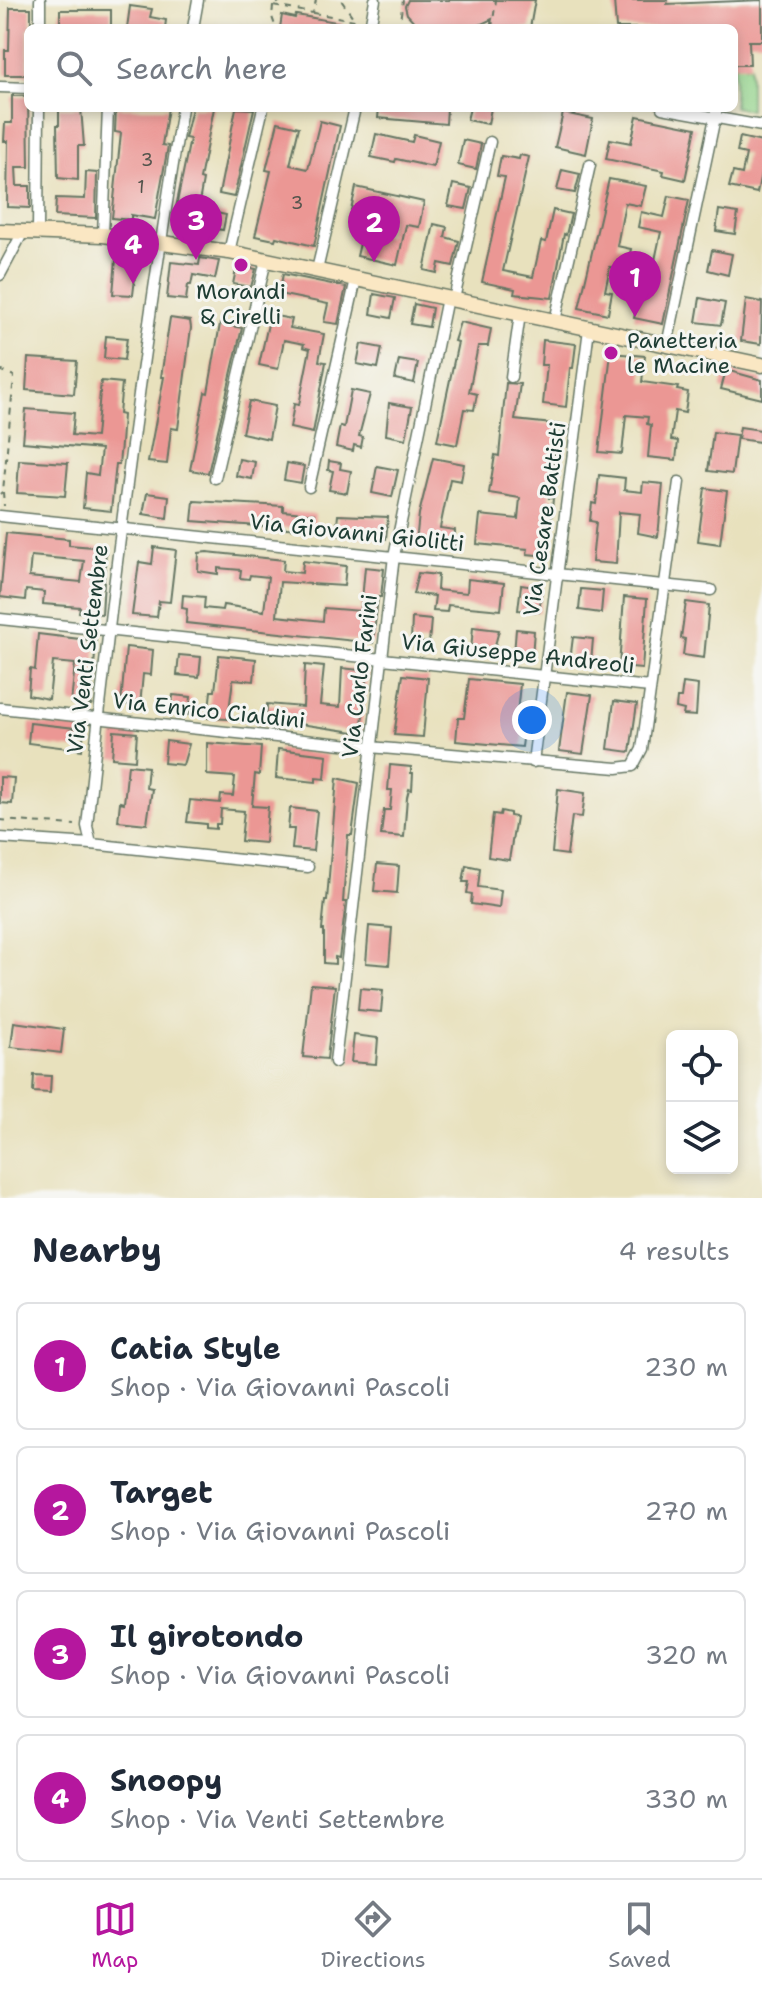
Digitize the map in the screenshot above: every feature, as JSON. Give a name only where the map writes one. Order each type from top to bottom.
[{"type":"street","points":[[40,0],[40,24]]},
{"type":"street","points":[[194,24],[198,0]]},
{"type":"street","points":[[371,24],[375,0]]},
{"type":"street","points":[[0,87],[24,88]]},
{"type":"street","points":[[0,275],[30,232],[39,112]]},
{"type":"street","points":[[103,235],[108,112]]},
{"type":"street","name":"Via Venti Settembre","points":[[91,844],[87,826],[121,529],[160,241],[181,112]]},
{"type":"street","points":[[229,252],[262,112]]},
{"type":"street","points":[[317,270],[354,112]]},
{"type":"street","points":[[667,345],[716,113],[762,126]]},
{"type":"street","name":"Via Carlo Farini","points":[[335,1062],[394,556],[450,298],[490,142]]},
{"type":"street","points":[[555,321],[590,165]]},
{"type":"street","points":[[0,231],[103,235],[229,252],[762,365]]},
{"type":"street","points":[[215,478],[266,260]]},
{"type":"street","points":[[309,487],[356,279]]},
{"type":"street","points":[[511,377],[520,314]]},
{"type":"street","name":"Via Cesare Battisti","points":[[533,762],[589,329]]},
{"type":"street","points":[[650,687],[679,482]]},
{"type":"street","name":"Via Giovanni Giolitti","points":[[2,512],[121,529],[711,590]]},
{"type":"street","name":"Via Giuseppe Andreoli","points":[[0,619],[650,687]]},
{"type":"street","name":"Via Enrico Cialdini","points":[[0,708],[370,747],[617,768],[633,766],[642,749],[650,687]]},
{"type":"street","points":[[0,838],[91,844],[308,867]]},
{"type":"path","points":[[273,6],[282,0]]},
{"type":"path","points":[[313,13],[316,0]]},
{"type":"path","points":[[273,6],[355,20],[341,0]]},
{"type":"path","points":[[400,24],[403,0]]},
{"type":"path","points":[[493,24],[496,0]]},
{"type":"path","points":[[273,6],[275,24]]},
{"type":"path","points":[[0,370],[14,376],[2,512]]},
{"type":"path","points":[[0,820],[87,826]]},
{"type":"green space","points":[[738,65],[750,65],[750,110],[738,108]]},
{"type":"building","points":[[408,0],[535,0],[531,24],[491,24],[492,19],[481,24],[416,24],[407,14],[405,6]]},
{"type":"building","points":[[614,0],[668,0],[667,4],[762,0],[762,41],[749,41],[750,65],[738,65],[738,24],[616,24]]},
{"type":"building","points":[[130,6],[152,9],[150,17],[166,20],[166,24],[128,24]]},
{"type":"building","points":[[10,8],[31,8],[31,24],[24,24],[24,75],[5,75],[5,50],[9,50]]},
{"type":"building","points":[[60,10],[111,10],[111,24],[60,24]]},
{"type":"building","points":[[282,15],[342,23],[342,24],[281,24]]},
{"type":"building","points":[[12,96],[24,96],[24,112],[28,112],[29,167],[16,167],[17,186],[30,186],[30,208],[7,207],[8,141],[4,141],[5,123],[12,123]]},
{"type":"building","points":[[59,112],[81,112],[84,146],[78,146],[78,180],[58,178]]},
{"type":"building","points":[[116,112],[167,112],[162,145],[168,146],[155,219],[131,215],[131,220],[112,218],[121,133],[115,132]]},
{"type":"building","points":[[191,112],[213,112],[200,179],[203,180],[198,209],[226,215],[223,230],[173,222],[190,139],[185,138]]},
{"type":"building","points":[[235,112],[253,112],[234,197],[219,194]]},
{"type":"building","points":[[379,112],[447,112],[446,124],[378,118]]},
{"type":"building","points":[[469,112],[490,112],[488,124],[467,120]]},
{"type":"building","points":[[563,113],[593,119],[586,154],[555,147]]},
{"type":"building","points":[[637,116],[696,128],[685,180],[663,175],[664,171],[606,159],[610,139],[631,143]]},
{"type":"building","points":[[320,121],[340,126],[314,246],[276,237],[275,240],[255,236],[271,171],[266,170],[278,122],[299,127],[290,165],[308,169]]},
{"type":"building","points":[[376,134],[412,142],[414,135],[439,141],[433,167],[371,157]]},
{"type":"building","points":[[740,137],[762,142],[762,168],[757,193],[729,187],[733,172],[742,174],[746,154],[737,152]]},
{"type":"building","points":[[463,140],[481,144],[476,169],[458,165]]},
{"type":"building","points":[[520,155],[529,157],[503,271],[533,277],[541,241],[546,242],[553,210],[571,214],[564,234],[552,298],[514,294],[515,289],[482,282],[505,177],[497,176],[501,156],[519,159]]},
{"type":"building","points":[[562,170],[580,174],[575,193],[557,190]]},
{"type":"building","points":[[86,172],[97,173],[96,218],[55,216],[56,198],[85,199]]},
{"type":"building","points":[[609,179],[646,186],[641,206],[625,203],[617,246],[631,249],[629,259],[654,265],[661,232],[638,227],[641,212],[664,217],[669,196],[689,200],[663,324],[634,318],[642,282],[637,281],[639,273],[610,267],[605,291],[612,292],[608,314],[579,308]]},
{"type":"building","points":[[453,184],[471,188],[466,209],[448,206]]},
{"type":"building","points":[[356,187],[424,202],[419,227],[406,225],[397,265],[357,256],[363,231],[387,236],[391,219],[351,210]]},
{"type":"building","points":[[719,210],[738,213],[735,234],[716,231]]},
{"type":"building","points":[[434,224],[447,227],[445,237],[459,241],[453,266],[439,263],[437,273],[424,270]]},
{"type":"building","points":[[712,250],[732,254],[728,275],[708,270]]},
{"type":"building","points":[[200,258],[219,261],[215,279],[193,275],[186,300],[167,298],[171,262],[199,265]]},
{"type":"building","points":[[116,259],[137,261],[133,295],[113,294]]},
{"type":"building","points":[[237,265],[256,269],[251,287],[233,284]]},
{"type":"building","points":[[283,274],[346,287],[338,324],[324,322],[328,304],[279,294]]},
{"type":"building","points":[[374,294],[395,298],[391,318],[371,314]]},
{"type":"building","points":[[700,298],[725,303],[721,325],[696,322]]},
{"type":"building","points":[[746,299],[762,302],[761,344],[741,341]]},
{"type":"building","points":[[414,304],[432,308],[429,327],[410,324]]},
{"type":"building","points":[[270,315],[292,319],[290,328],[324,334],[319,361],[326,362],[313,433],[290,428],[294,404],[299,405],[310,349],[303,347],[304,344],[284,340],[278,369],[259,365]]},
{"type":"building","points":[[170,318],[190,321],[191,328],[178,429],[171,428],[167,464],[148,462],[164,377],[161,377]]},
{"type":"building","points":[[460,322],[491,329],[488,346],[478,346],[469,392],[477,394],[474,410],[464,409],[457,445],[437,441]]},
{"type":"building","points":[[220,324],[242,328],[208,473],[190,470]]},
{"type":"building","points":[[106,336],[127,338],[124,360],[104,358]]},
{"type":"building","points":[[543,340],[576,344],[566,407],[543,404],[547,365],[541,365]]},
{"type":"building","points":[[361,344],[382,348],[378,368],[357,364]]},
{"type":"building","points":[[611,353],[645,356],[642,382],[678,387],[677,390],[688,392],[685,413],[675,411],[671,440],[678,441],[676,460],[648,457],[651,425],[647,424],[648,417],[626,415],[622,454],[599,452]]},
{"type":"building","points":[[28,358],[77,361],[74,394],[26,390]]},
{"type":"building","points":[[399,360],[418,363],[414,383],[395,379]]},
{"type":"building","points":[[726,370],[762,380],[762,399],[721,389]]},
{"type":"building","points":[[101,381],[122,383],[119,414],[123,415],[121,444],[111,511],[83,508],[86,473],[98,475],[101,449],[23,442],[26,409],[74,413],[72,435],[96,437]]},
{"type":"building","points":[[506,383],[520,384],[515,420],[562,425],[560,445],[555,445],[549,498],[553,498],[548,556],[527,554],[528,549],[477,544],[480,515],[518,519],[520,498],[489,493],[495,455],[499,456]]},
{"type":"building","points":[[351,390],[370,394],[359,436],[363,437],[361,447],[354,445],[353,451],[336,447],[340,426],[344,427]]},
{"type":"building","points":[[249,401],[275,406],[269,439],[242,433]]},
{"type":"building","points":[[389,403],[412,407],[406,439],[386,435]]},
{"type":"building","points":[[740,427],[761,430],[760,442],[738,439]]},
{"type":"building","points":[[713,432],[737,435],[732,474],[708,471]]},
{"type":"building","points":[[433,458],[464,464],[461,481],[450,479],[440,528],[455,530],[454,547],[416,543],[419,514]]},
{"type":"building","points":[[239,459],[255,462],[252,479],[236,476]]},
{"type":"building","points":[[19,460],[68,463],[65,496],[17,493]]},
{"type":"building","points":[[329,461],[341,463],[340,469],[351,471],[347,493],[329,490],[333,471],[328,470]]},
{"type":"building","points":[[287,463],[304,466],[301,483],[284,480]]},
{"type":"building","points":[[377,466],[398,470],[392,497],[372,493]]},
{"type":"building","points":[[599,475],[625,478],[624,490],[642,492],[643,482],[663,484],[658,537],[638,533],[640,514],[619,512],[616,564],[592,562],[596,522],[590,521],[592,503],[596,504]]},
{"type":"building","points":[[705,488],[727,491],[720,544],[698,541]]},
{"type":"building","points":[[147,493],[169,496],[167,518],[143,514]]},
{"type":"building","points":[[194,501],[283,506],[283,511],[315,514],[314,530],[192,521]]},
{"type":"building","points":[[338,515],[388,517],[386,539],[336,534]]},
{"type":"building","points":[[6,533],[69,539],[69,545],[106,548],[102,614],[79,612],[80,607],[43,604],[44,592],[26,590],[25,600],[0,597]],"holes":[[[31,556],[84,561],[81,582],[29,577]]]},
{"type":"building","points":[[154,547],[176,550],[170,602],[159,601],[157,617],[132,615],[139,562],[152,564]]},
{"type":"building","points":[[199,553],[284,560],[283,571],[302,573],[303,561],[346,566],[344,586],[280,582],[277,616],[323,621],[324,608],[361,611],[365,567],[384,569],[373,643],[186,623],[187,609],[182,608],[183,595],[205,597],[204,608],[222,610],[223,605],[264,611],[268,577],[250,575],[249,579],[240,578],[241,570],[218,568],[218,574],[198,571]]},
{"type":"building","points":[[418,573],[438,575],[437,590],[467,593],[468,579],[504,583],[501,610],[448,605],[447,612],[433,611],[435,596],[413,594]]},
{"type":"building","points":[[521,585],[542,588],[539,612],[518,610]]},
{"type":"building","points":[[581,589],[603,591],[601,613],[579,610]]},
{"type":"building","points":[[624,597],[647,599],[642,669],[619,667]]},
{"type":"building","points":[[686,602],[709,605],[704,658],[683,655],[685,639],[681,638]]},
{"type":"building","points":[[412,618],[431,620],[429,643],[411,642]]},
{"type":"building","points":[[473,627],[499,630],[493,653],[471,651]]},
{"type":"building","points":[[516,629],[534,631],[532,656],[514,654]]},
{"type":"building","points":[[38,634],[96,641],[91,705],[71,703],[75,664],[53,662],[49,699],[28,695],[30,669],[35,670]]},
{"type":"building","points":[[573,637],[593,639],[591,663],[570,661]]},
{"type":"building","points":[[126,647],[153,650],[151,675],[143,674],[140,706],[121,704]]},
{"type":"building","points":[[179,655],[201,657],[199,677],[177,675]]},
{"type":"building","points":[[219,655],[256,659],[254,681],[233,679],[228,719],[208,718]]},
{"type":"building","points":[[305,665],[324,667],[320,705],[340,707],[342,668],[368,671],[361,733],[266,719],[267,704],[303,707]]},
{"type":"building","points":[[403,675],[428,678],[423,737],[394,735]]},
{"type":"building","points":[[469,679],[520,684],[516,723],[525,724],[522,747],[456,741],[458,718],[464,718]]},
{"type":"building","points":[[683,683],[698,685],[696,716],[683,715],[684,710],[676,708]]},
{"type":"building","points":[[567,692],[592,695],[583,754],[559,751]]},
{"type":"building","points":[[173,695],[191,697],[189,715],[171,714]]},
{"type":"building","points":[[614,701],[637,704],[630,752],[608,749]]},
{"type":"building","points":[[30,723],[84,729],[82,750],[28,743]]},
{"type":"building","points":[[114,731],[137,733],[135,760],[112,758]]},
{"type":"building","points":[[166,741],[189,744],[183,765],[164,763]]},
{"type":"building","points":[[207,743],[261,747],[252,806],[268,807],[265,843],[241,841],[244,811],[221,809],[220,824],[216,824],[216,829],[206,828],[206,824],[187,822],[190,800],[220,803],[221,795],[233,796],[235,777],[207,775]]},
{"type":"building","points":[[278,749],[327,755],[325,779],[316,778],[316,782],[276,778]]},
{"type":"building","points":[[128,765],[148,767],[146,788],[152,789],[147,824],[118,821],[120,802],[124,803]]},
{"type":"building","points":[[390,765],[411,767],[413,773],[412,790],[409,789],[407,797],[404,837],[381,835],[384,810],[390,810]]},
{"type":"building","points":[[0,777],[14,778],[12,804],[0,803]]},
{"type":"building","points":[[337,778],[359,783],[352,835],[348,835],[343,902],[346,902],[339,958],[335,957],[335,964],[324,963],[322,930]]},
{"type":"building","points":[[558,789],[585,793],[582,817],[572,816],[567,855],[552,853]]},
{"type":"building","points":[[290,808],[317,811],[313,851],[292,849],[294,829],[288,829]]},
{"type":"building","points":[[501,811],[516,817],[509,860],[488,857],[493,814],[500,815]]},
{"type":"building","points":[[377,864],[399,866],[397,893],[374,891]]},
{"type":"building","points":[[466,865],[480,868],[478,887],[501,890],[499,908],[471,904],[472,894],[467,893],[469,882],[463,882]]},
{"type":"building","points":[[369,926],[392,928],[389,965],[366,963]]},
{"type":"building","points":[[311,984],[335,986],[327,1059],[303,1057]]},
{"type":"building","points":[[360,988],[383,990],[381,1012],[358,1010]]},
{"type":"building","points":[[14,1022],[64,1029],[61,1053],[11,1047]]},
{"type":"building","points":[[354,1035],[378,1038],[376,1064],[351,1062]]},
{"type":"building","points":[[34,1075],[51,1076],[50,1093],[33,1092]]},
{"type":"place","name":"Il girotondo","points":[[196,260]]},
{"type":"place","name":"Target","points":[[374,262]]},
{"type":"place","name":"Morandi & Cirelli","points":[[241,265]]},
{"type":"place","name":"Snoopy","points":[[133,284]]},
{"type":"place","name":"Catia Style","points":[[635,317]]},
{"type":"place","name":"Panetteria le Macine","points":[[611,353]]}]
